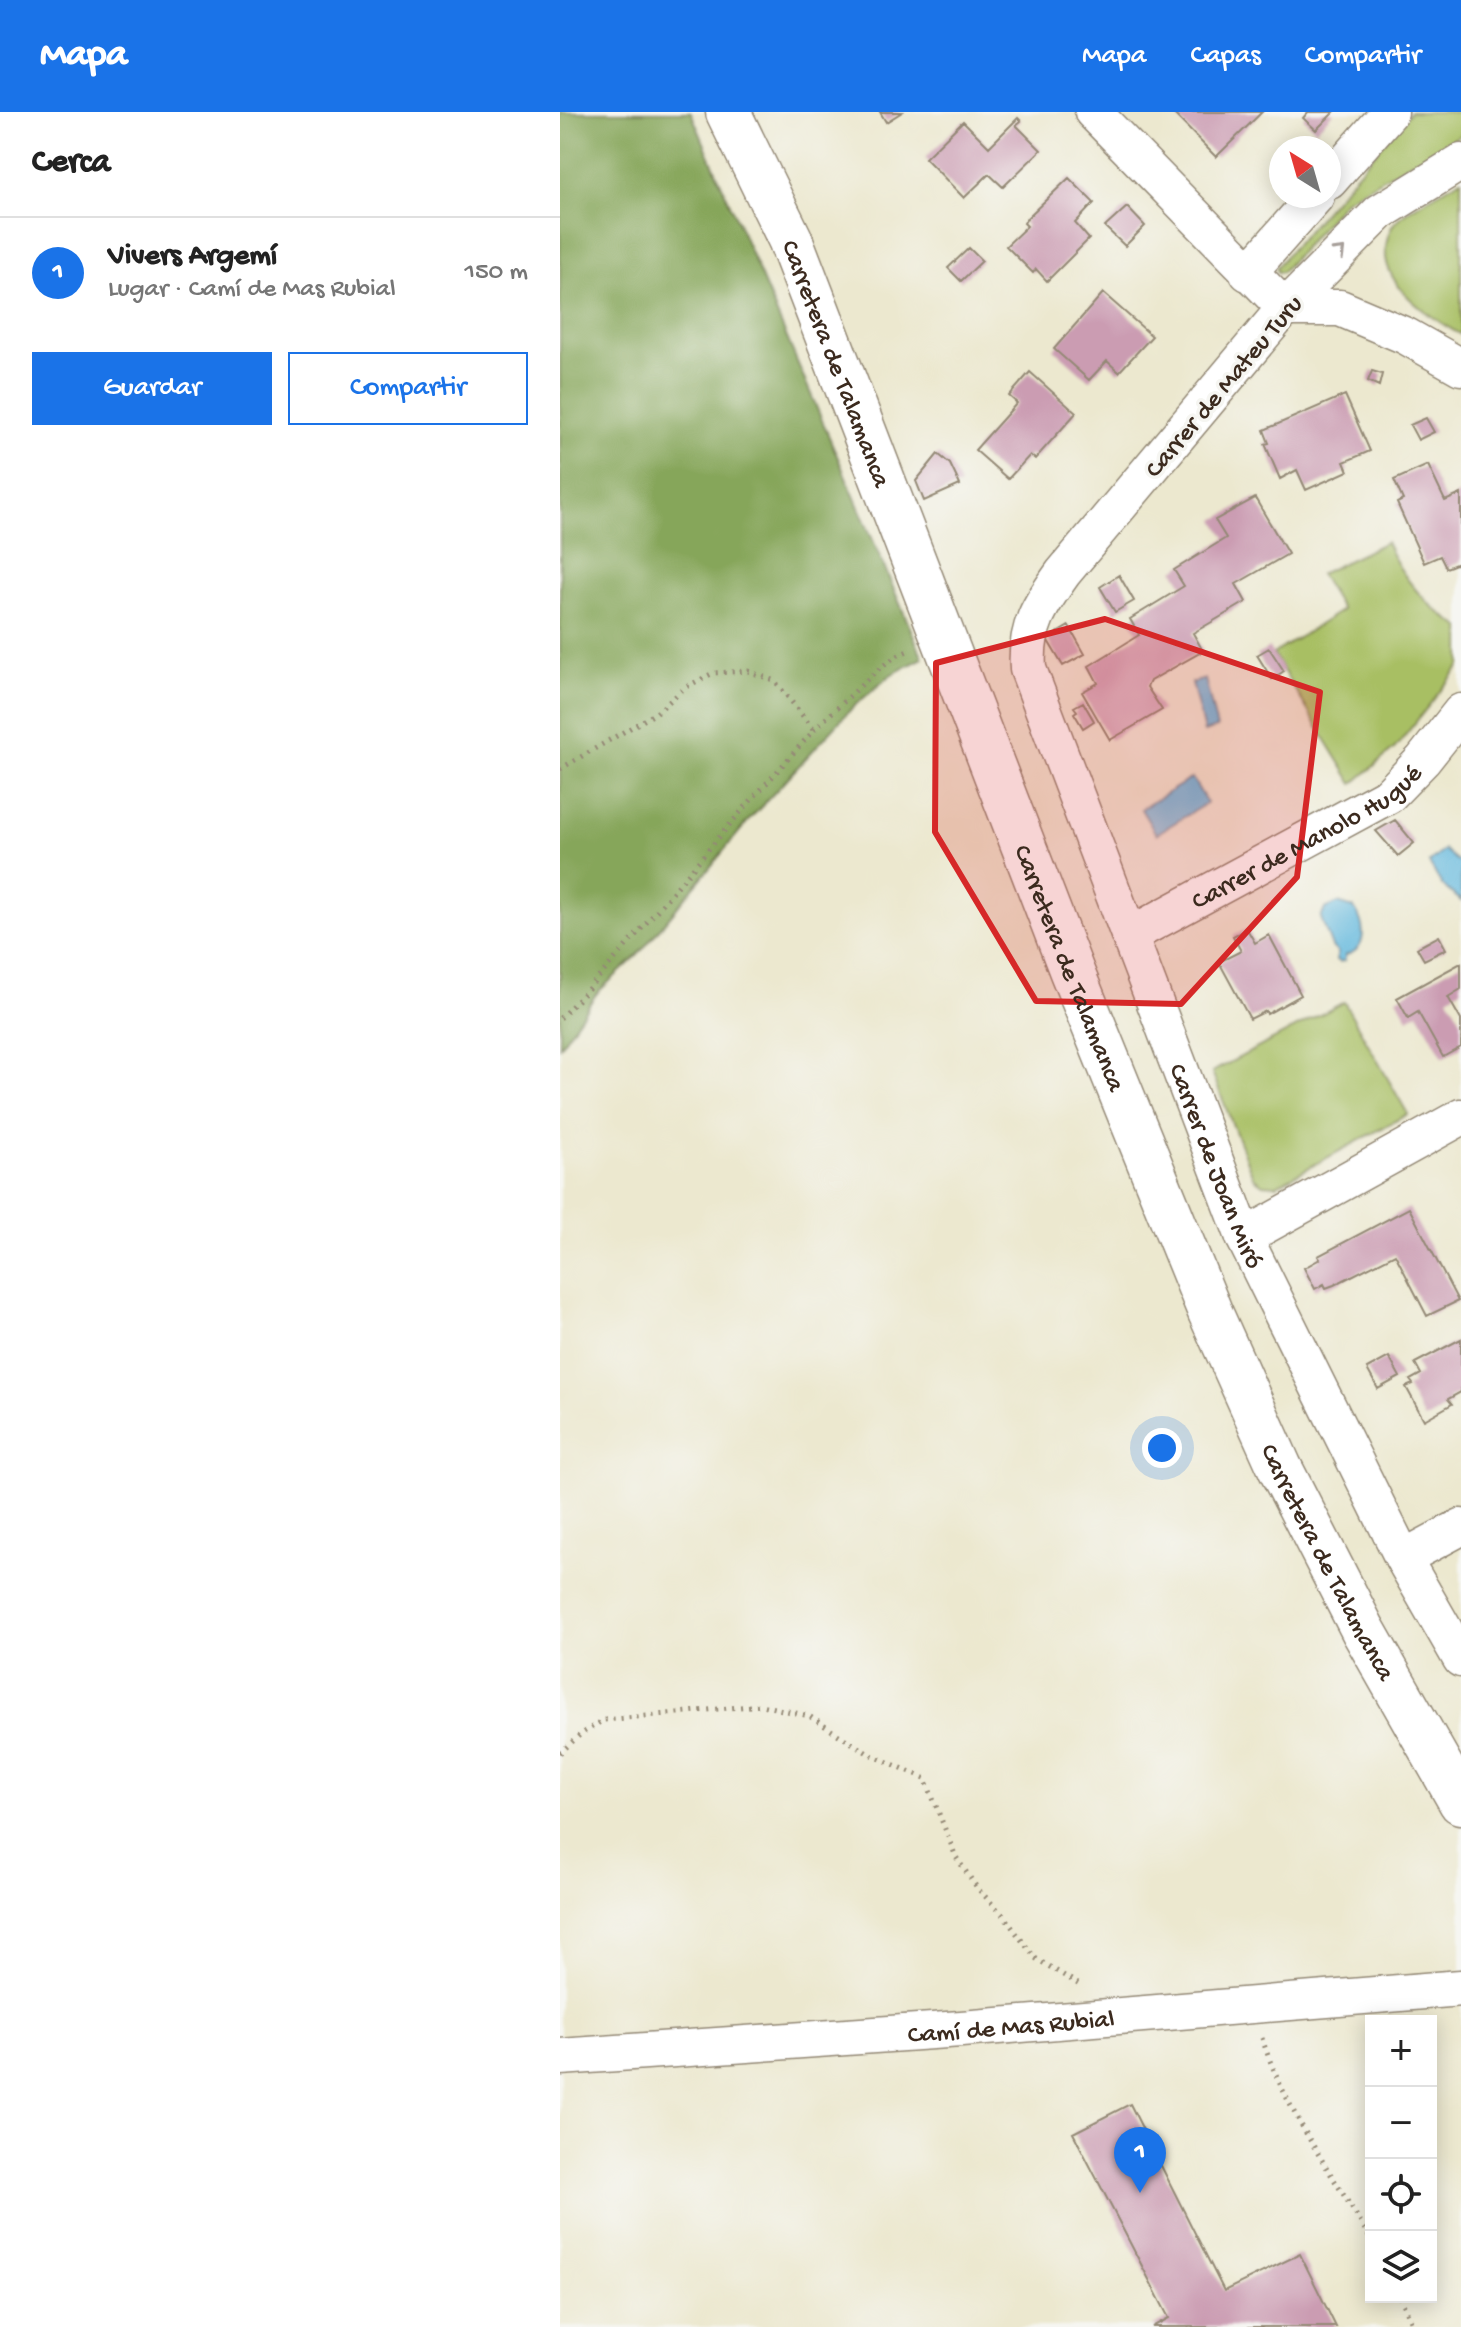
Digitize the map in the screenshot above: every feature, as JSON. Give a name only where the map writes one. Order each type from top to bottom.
[{"type":"street","points":[[1093,112],[1285,308],[1340,308],[1406,336],[1461,367]]},
{"type":"street","points":[[1341,167],[1390,112]]},
{"type":"street","name":"Carretera de Talamanca","points":[[739,117],[790,239],[1089,1014],[1210,1312],[1273,1454],[1363,1630],[1461,1802]]},
{"type":"street","name":"Carrer de Mateu Turu","points":[[1027,647],[1041,603],[1063,573],[1285,308],[1380,212],[1461,162]]},
{"type":"street","name":"Carrer de Mateu Turu","points":[[1248,273],[1305,208]]},
{"type":"street","name":"Carrer de Joan Miró","points":[[1027,647],[1028,669],[1244,1237],[1403,1558],[1461,1659]]},
{"type":"street","name":"Carrer de Manolo Hugué","points":[[1130,935],[1389,795],[1423,760],[1461,712]]},
{"type":"street","points":[[1244,1237],[1461,1117]]},
{"type":"street","points":[[1403,1558],[1461,1527]]},
{"type":"street","name":"Camí de Mas Rubial","points":[[560,2057],[1461,1988]]},
{"type":"path","points":[[560,1018],[598,979],[814,730],[900,654],[944,637]]},
{"type":"path","points":[[560,769],[656,713],[686,687],[713,673],[748,671],[775,681],[814,730]]},
{"type":"path","points":[[560,1753],[582,1733],[604,1720],[761,1705],[809,1716],[869,1754],[925,1778],[956,1857],[1035,1958],[1132,2014]]},
{"type":"path","points":[[1252,2006],[1272,2071],[1366,2231]]},
{"type":"path","points":[[1403,2303],[1414,2327]]},
{"type":"highlighted area","points":[[1105,619],[1320,692],[1297,877],[1181,1004],[1036,1001],[935,832],[936,663]]},
{"type":"green space","points":[[560,112],[691,112],[923,658],[892,674],[853,707],[749,820],[638,955],[597,993],[560,1046]]},
{"type":"green space","points":[[1410,112],[1461,112],[1461,135],[1346,199],[1341,205],[1341,192]]},
{"type":"green space","points":[[1461,179],[1461,335],[1422,309],[1399,287],[1391,274],[1386,246],[1393,224],[1398,219]]},
{"type":"green space","points":[[1327,208],[1338,208],[1282,272],[1277,272],[1276,267]]},
{"type":"green space","points":[[1386,542],[1416,590],[1461,627],[1461,665],[1395,748],[1353,784],[1273,654],[1342,610],[1320,574]]},
{"type":"green space","points":[[1344,1002],[1408,1114],[1277,1185],[1263,1184],[1253,1177],[1212,1072]]},
{"type":"water","points":[[1205,679],[1217,728],[1204,732],[1192,683]]},
{"type":"water","points":[[1192,778],[1207,803],[1156,834],[1141,809]]},
{"type":"water","points":[[1444,850],[1461,864],[1461,901],[1442,885],[1429,863]]},
{"type":"water","points":[[1338,903],[1354,908],[1361,921],[1363,935],[1358,947],[1339,962],[1336,960],[1338,953],[1332,947],[1321,918],[1325,909]]},
{"type":"building","points":[[880,112],[902,112],[886,122]]},
{"type":"building","points":[[1172,112],[1262,112],[1216,157]]},
{"type":"building","points":[[1308,112],[1334,112],[1316,130],[1303,118]]},
{"type":"building","points":[[1018,118],[1021,121],[1016,125],[1041,150],[1003,187],[989,174],[964,198],[925,158],[963,121],[989,147]]},
{"type":"building","points":[[1069,178],[1094,203],[1075,223],[1089,239],[1047,281],[1036,269],[1033,273],[1006,246],[1027,226],[1024,223],[1027,218]]},
{"type":"building","points":[[1127,207],[1145,226],[1125,246],[1105,227]]},
{"type":"building","points":[[969,248],[982,261],[961,281],[948,268]]},
{"type":"building","points":[[1103,293],[1152,336],[1119,372],[1107,361],[1089,380],[1054,349]]},
{"type":"building","points":[[1372,371],[1382,374],[1379,386],[1368,381]]},
{"type":"building","points":[[1030,372],[1076,413],[1035,459],[1030,455],[1008,479],[975,450],[1017,403],[1009,396]]},
{"type":"building","points":[[1345,395],[1370,451],[1344,462],[1348,471],[1306,490],[1297,470],[1280,479],[1265,444],[1269,443],[1264,430]]},
{"type":"building","points":[[1426,418],[1434,432],[1418,440],[1410,425]]},
{"type":"building","points":[[938,454],[950,464],[960,485],[924,501],[916,481]]},
{"type":"building","points":[[1428,465],[1445,501],[1461,494],[1461,562],[1446,568],[1440,556],[1424,563],[1397,503],[1403,500],[1394,480]]},
{"type":"building","points":[[1255,498],[1288,554],[1236,584],[1246,602],[1193,633],[1203,651],[1150,681],[1147,687],[1162,710],[1110,740],[1082,692],[1098,683],[1089,666],[1139,635],[1130,619],[1184,586],[1174,570],[1226,538],[1215,520]]},
{"type":"building","points":[[1119,575],[1134,601],[1115,612],[1100,587]]},
{"type":"building","points":[[1069,626],[1085,654],[1063,666],[1047,639]]},
{"type":"building","points":[[1269,648],[1284,671],[1272,679],[1257,655]]},
{"type":"building","points":[[1083,702],[1094,721],[1083,728],[1074,707]]},
{"type":"building","points":[[1395,820],[1414,843],[1398,856],[1376,831]]},
{"type":"building","points":[[1247,929],[1255,943],[1269,935],[1301,995],[1267,1014],[1266,1011],[1250,1019],[1219,962],[1241,951],[1233,936]]},
{"type":"building","points":[[1439,936],[1446,949],[1424,960],[1417,948]]},
{"type":"building","points":[[1461,963],[1461,989],[1448,997],[1461,1020],[1461,1047],[1443,1057],[1418,1012],[1408,1018],[1397,998]]},
{"type":"building","points":[[1409,1208],[1458,1301],[1427,1316],[1395,1254],[1334,1285],[1326,1288],[1324,1284],[1315,1289],[1304,1268],[1320,1259],[1318,1256]]},
{"type":"building","points":[[1461,1339],[1461,1392],[1448,1399],[1452,1404],[1424,1420],[1406,1387],[1413,1384],[1410,1380],[1421,1374],[1415,1363]]},
{"type":"building","points":[[1389,1357],[1400,1377],[1378,1389],[1367,1369]]},
{"type":"building","points":[[1130,2104],[1224,2291],[1300,2254],[1336,2327],[1152,2327],[1169,2318],[1073,2133]]},
{"type":"place","name":"Vivers Argemí","points":[[1140,2193]]}]
